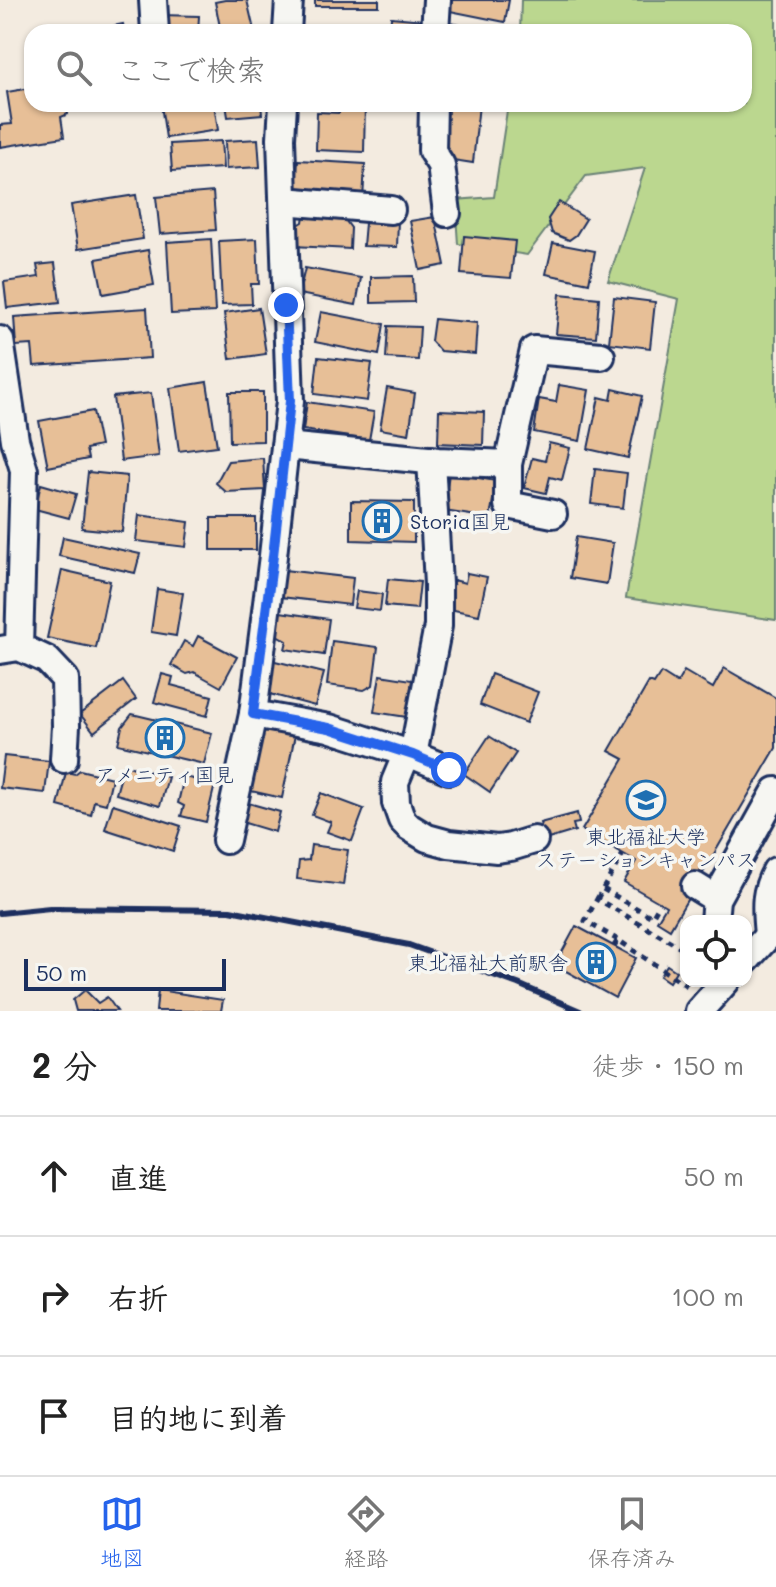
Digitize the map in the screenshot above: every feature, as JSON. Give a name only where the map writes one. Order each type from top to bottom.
[{"type":"street","points":[[153,0],[154,24]]},
{"type":"street","points":[[288,24],[289,0]]},
{"type":"street","points":[[436,24],[437,0]]},
{"type":"street","points":[[226,840],[253,714],[290,401],[283,112]]},
{"type":"street","points":[[433,112],[432,151],[441,165],[447,213]]},
{"type":"street","points":[[284,201],[391,210]]},
{"type":"street","points":[[0,340],[8,440],[24,470],[9,649],[47,660],[65,679],[64,759]]},
{"type":"street","points":[[553,514],[508,505],[508,464],[534,350],[601,356]]},
{"type":"street","points":[[285,446],[508,464]]},
{"type":"street","points":[[431,460],[438,626],[410,754],[395,782],[396,803],[402,820],[409,827],[427,838],[449,844],[497,849],[534,840]]},
{"type":"street","points":[[253,714],[329,728],[449,770]]},
{"type":"street","points":[[708,902],[776,791]]},
{"type":"street","points":[[752,954],[772,932],[766,896],[776,871]]},
{"type":"street","points":[[696,1000],[717,987]]},
{"type":"path","points":[[623,854],[585,921],[618,940],[696,1000]]},
{"type":"path","points":[[603,889],[652,917]]},
{"type":"path","points":[[597,899],[680,947]]},
{"type":"path","points":[[646,927],[660,903]]},
{"type":"path","points":[[614,946],[618,940]]},
{"type":"green space","points":[[521,0],[776,0],[776,620],[626,598],[679,299],[608,281],[645,168],[586,176],[527,255],[458,244],[455,200],[494,197],[507,112],[752,112],[752,24],[520,24]]},
{"type":"building","points":[[247,0],[253,24],[219,24],[215,2]]},
{"type":"building","points":[[315,0],[379,0],[379,6],[315,6]]},
{"type":"building","points":[[452,0],[509,0],[505,22],[450,11]]},
{"type":"building","points":[[160,15],[199,16],[198,24],[160,24]]},
{"type":"building","points":[[391,17],[423,20],[423,24],[391,24]]},
{"type":"building","points":[[24,89],[24,112],[68,112],[61,117],[64,137],[0,147],[0,125],[12,124],[7,92]]},
{"type":"building","points":[[162,112],[215,112],[218,130],[166,138]]},
{"type":"building","points":[[227,112],[262,112],[262,114],[228,117]]},
{"type":"building","points":[[317,112],[365,112],[364,152],[316,150]]},
{"type":"building","points":[[446,112],[478,112],[473,163],[453,160],[453,156],[443,152]]},
{"type":"building","points":[[258,139],[260,167],[226,169],[225,141]]},
{"type":"building","points":[[221,141],[223,168],[172,171],[170,144]]},
{"type":"building","points":[[298,160],[365,164],[363,200],[296,196]]},
{"type":"building","points":[[213,192],[216,230],[160,234],[156,197]]},
{"type":"building","points":[[136,195],[143,239],[78,249],[71,205]]},
{"type":"building","points":[[559,202],[586,219],[569,240],[552,233],[548,219]]},
{"type":"building","points":[[305,210],[342,216],[351,228],[350,249],[294,246],[295,227],[303,222]]},
{"type":"building","points":[[435,217],[445,265],[420,270],[410,221]]},
{"type":"building","points":[[382,219],[398,220],[397,247],[363,246],[365,223],[379,224]]},
{"type":"building","points":[[464,236],[515,241],[511,278],[461,274]]},
{"type":"building","points":[[211,239],[215,312],[171,314],[167,242]]},
{"type":"building","points":[[257,239],[259,284],[251,284],[252,304],[222,305],[219,241]]},
{"type":"building","points":[[553,243],[595,251],[589,283],[546,274]]},
{"type":"building","points":[[148,250],[154,285],[103,294],[96,259]]},
{"type":"building","points":[[55,263],[60,302],[7,308],[4,282],[39,277],[37,265]]},
{"type":"building","points":[[305,268],[361,278],[356,305],[299,294]]},
{"type":"building","points":[[413,276],[414,302],[371,303],[371,277]]},
{"type":"building","points":[[560,294],[599,298],[596,337],[556,334]]},
{"type":"building","points":[[614,297],[655,302],[650,348],[609,343]]},
{"type":"building","points":[[147,308],[150,358],[34,366],[32,345],[16,346],[14,317]]},
{"type":"building","points":[[259,308],[266,354],[230,359],[224,313]]},
{"type":"building","points":[[321,312],[384,324],[379,355],[315,342]]},
{"type":"building","points":[[434,319],[477,323],[475,354],[440,351],[431,341]]},
{"type":"building","points":[[388,326],[420,327],[418,360],[386,358]]},
{"type":"building","points":[[318,357],[372,363],[367,401],[314,394]]},
{"type":"building","points":[[207,382],[217,446],[179,451],[170,388]]},
{"type":"building","points":[[559,385],[589,390],[580,441],[534,432],[539,399],[556,402]]},
{"type":"building","points":[[387,388],[415,393],[409,434],[380,429]]},
{"type":"building","points":[[613,389],[642,396],[628,458],[588,449],[599,397],[611,400]]},
{"type":"building","points":[[229,392],[263,392],[263,441],[230,442]]},
{"type":"building","points":[[151,393],[159,456],[121,461],[113,397]]},
{"type":"building","points":[[307,402],[374,412],[369,440],[303,430]]},
{"type":"building","points":[[439,410],[484,412],[483,445],[438,443]]},
{"type":"building","points":[[93,411],[100,446],[86,449],[88,459],[48,467],[39,421]]},
{"type":"building","points":[[549,443],[570,448],[562,480],[550,477],[546,493],[524,488],[532,458],[545,461]]},
{"type":"building","points":[[263,458],[265,490],[226,492],[216,483],[228,461]]},
{"type":"building","points":[[595,469],[627,473],[623,508],[591,504]]},
{"type":"building","points":[[88,472],[127,476],[122,532],[82,528]]},
{"type":"building","points":[[449,473],[496,481],[490,518],[444,511]]},
{"type":"building","points":[[41,484],[76,494],[69,518],[35,509]]},
{"type":"building","name":"Storia国見","points":[[351,501],[414,502],[414,542],[351,540]]},
{"type":"building","points":[[139,515],[189,522],[186,547],[136,541]]},
{"type":"building","points":[[211,518],[256,518],[256,550],[211,550]]},
{"type":"building","points":[[63,537],[140,554],[135,573],[59,556]]},
{"type":"building","points":[[576,537],[613,543],[607,584],[570,578]]},
{"type":"building","points":[[62,570],[110,581],[96,648],[47,638]]},
{"type":"building","points":[[284,570],[353,578],[350,605],[281,597]]},
{"type":"building","points":[[467,573],[487,577],[479,615],[449,609],[454,580],[465,583]]},
{"type":"building","points":[[388,579],[420,582],[417,609],[385,606]]},
{"type":"building","points":[[157,589],[183,593],[176,636],[151,632]]},
{"type":"building","points":[[357,591],[382,594],[380,611],[354,608]]},
{"type":"building","points":[[280,612],[329,619],[324,655],[285,649],[287,641],[277,635]]},
{"type":"building","points":[[198,636],[237,657],[221,687],[194,672],[187,674],[171,665],[184,641],[193,646]]},
{"type":"building","points":[[332,641],[378,647],[373,685],[364,690],[327,685]]},
{"type":"building","points":[[271,660],[324,673],[315,706],[262,692]]},
{"type":"building","points":[[724,668],[776,698],[776,748],[670,929],[657,921],[666,906],[624,882],[636,861],[582,830],[624,759],[609,751],[649,682],[654,684],[661,673],[677,683],[684,671],[713,688]]},
{"type":"building","points":[[162,674],[173,677],[171,685],[212,696],[207,716],[154,702]]},
{"type":"building","points":[[491,674],[538,692],[526,723],[480,705]]},
{"type":"building","points":[[380,675],[412,680],[407,717],[374,712]]},
{"type":"building","points":[[123,681],[136,699],[94,732],[80,714]]},
{"type":"building","name":"アメニティ国見","points":[[132,714],[212,733],[204,764],[118,744],[122,727]]},
{"type":"building","points":[[264,723],[296,730],[282,798],[251,791]]},
{"type":"building","points":[[489,736],[516,753],[490,792],[464,774]]},
{"type":"building","points":[[4,756],[49,761],[45,793],[0,788]]},
{"type":"building","points":[[124,765],[168,777],[160,806],[116,794]]},
{"type":"building","points":[[80,770],[112,778],[106,804],[94,801],[91,815],[58,806],[66,772],[75,774]]},
{"type":"building","points":[[184,777],[215,784],[206,822],[181,816],[184,806],[178,803]]},
{"type":"building","points":[[321,793],[364,809],[352,841],[327,832],[331,822],[312,815]]},
{"type":"building","points":[[241,801],[280,812],[275,832],[235,820]]},
{"type":"building","points":[[113,804],[181,826],[173,851],[105,829]]},
{"type":"building","points":[[577,813],[579,823],[573,824],[575,831],[545,840],[540,823]]},
{"type":"building","points":[[311,845],[348,850],[343,885],[297,879],[299,861],[309,860]]},
{"type":"building","name":"東北福祉大前駅舎","points":[[576,926],[636,958],[615,998],[555,965]]},
{"type":"building","points":[[667,965],[676,971],[669,982],[660,976]]},
{"type":"building","points":[[85,990],[98,1003],[107,997],[117,1011],[76,1011],[73,1000]]},
{"type":"building","points":[[158,990],[223,1000],[221,1011],[156,1011]]},
{"type":"railway","points":[[0,913],[50,908],[230,910],[409,945],[518,984],[580,1011]]},
{"type":"place","name":"Storia国見","points":[[382,521]]},
{"type":"place","name":"アメニティ国見","points":[[165,738]]},
{"type":"place","name":"東北福祉大学 ステーションキャンパス","points":[[646,800]]},
{"type":"place","name":"東北福祉大前駅舎","points":[[596,962]]},
{"type":"route","points":[[286,305],[290,401],[253,714],[329,728],[449,770]]}]
